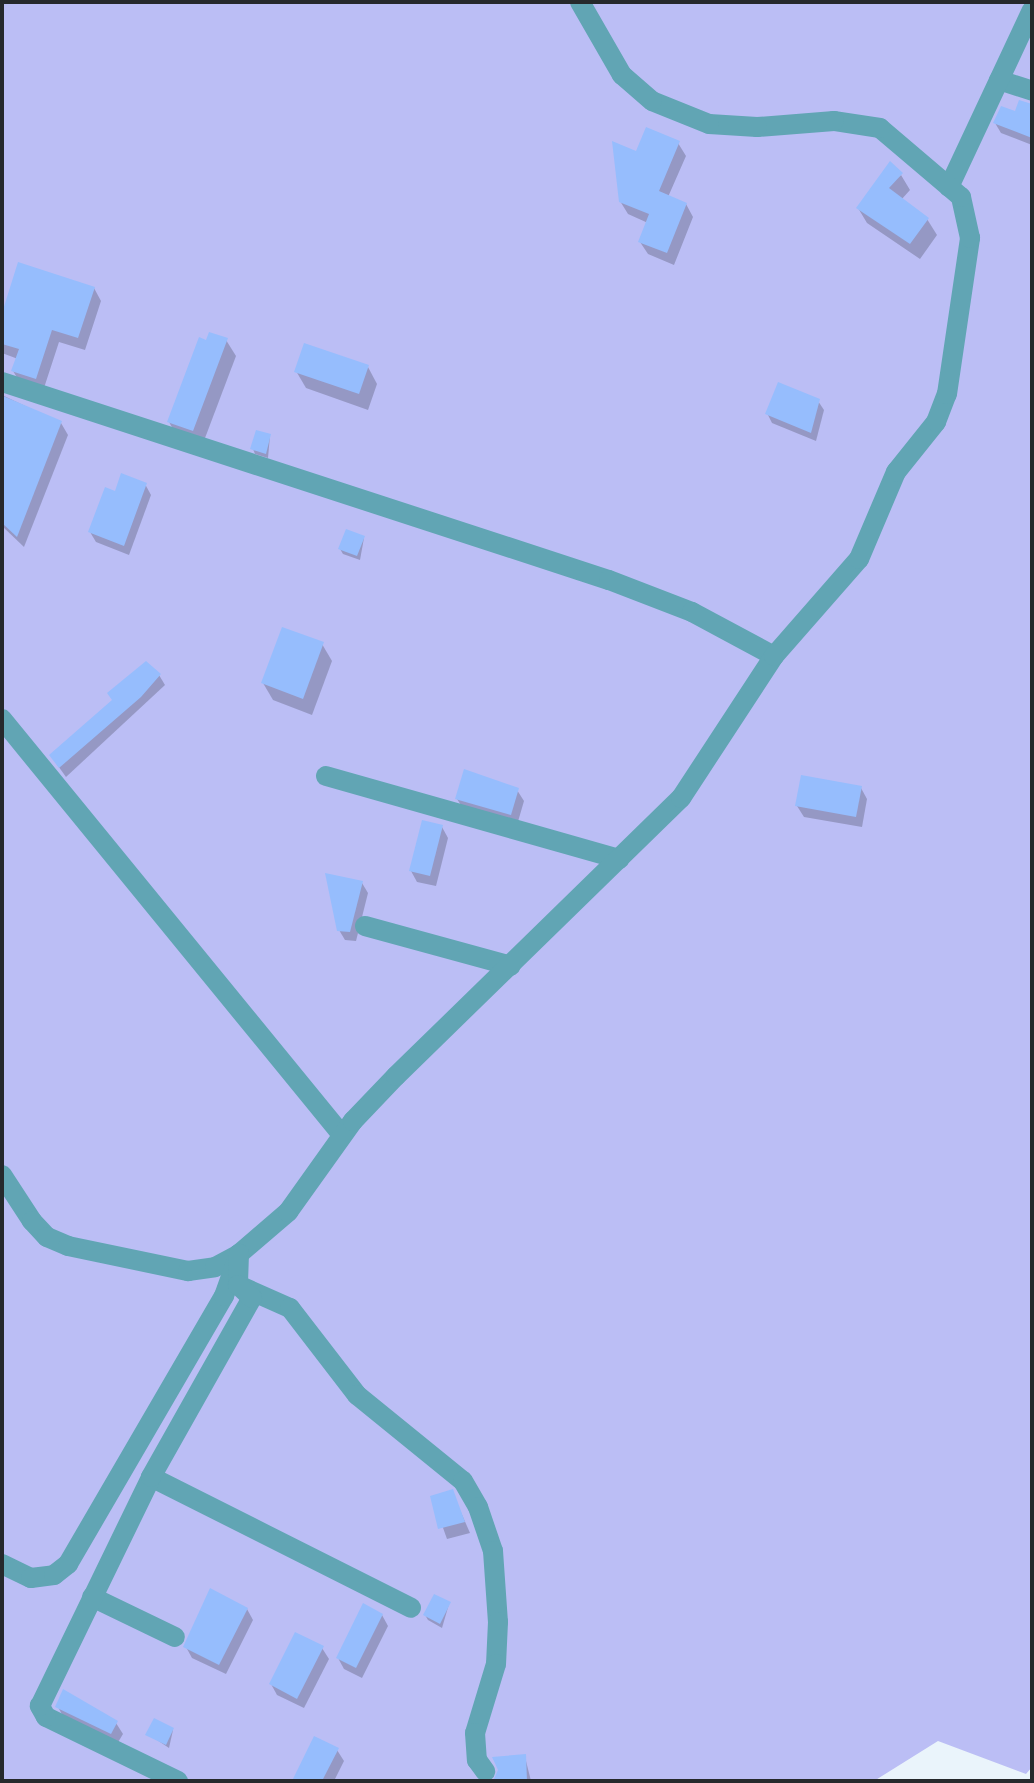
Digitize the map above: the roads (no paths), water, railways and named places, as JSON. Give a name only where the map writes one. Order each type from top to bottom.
[{"type":"street","points":[[2,1175],[32,1221],[47,1237],[68,1246],[188,1271],[215,1267],[239,1254],[288,1212],[342,1135],[396,1076],[681,798],[774,656],[859,559],[896,472],[929,435],[941,410],[970,238],[967,210],[949,187],[880,128],[834,121],[757,127],[709,124],[652,101],[622,75],[580,2]]},
{"type":"street","points":[[949,187],[1032,10]]},
{"type":"street","points":[[999,80],[1032,91]]},
{"type":"street","points":[[2,382],[609,580],[692,612],[774,656]]},
{"type":"street","points":[[2,719],[342,1135]]},
{"type":"street","points":[[326,776],[619,859]]},
{"type":"street","points":[[365,926],[511,966]]},
{"type":"street","points":[[178,1781],[41,1711],[151,1477],[252,1298],[238,1285],[239,1254]]},
{"type":"street","points":[[2,1564],[31,1578],[54,1575],[68,1564],[224,1296],[239,1254]]},
{"type":"street","points":[[238,1285],[290,1308],[357,1395],[463,1481],[478,1507],[493,1551],[498,1622],[496,1664],[475,1733],[477,1760],[485,1771]]},
{"type":"street","points":[[151,1477],[411,1608]]},
{"type":"street","points":[[92,1597],[175,1637]]}]
